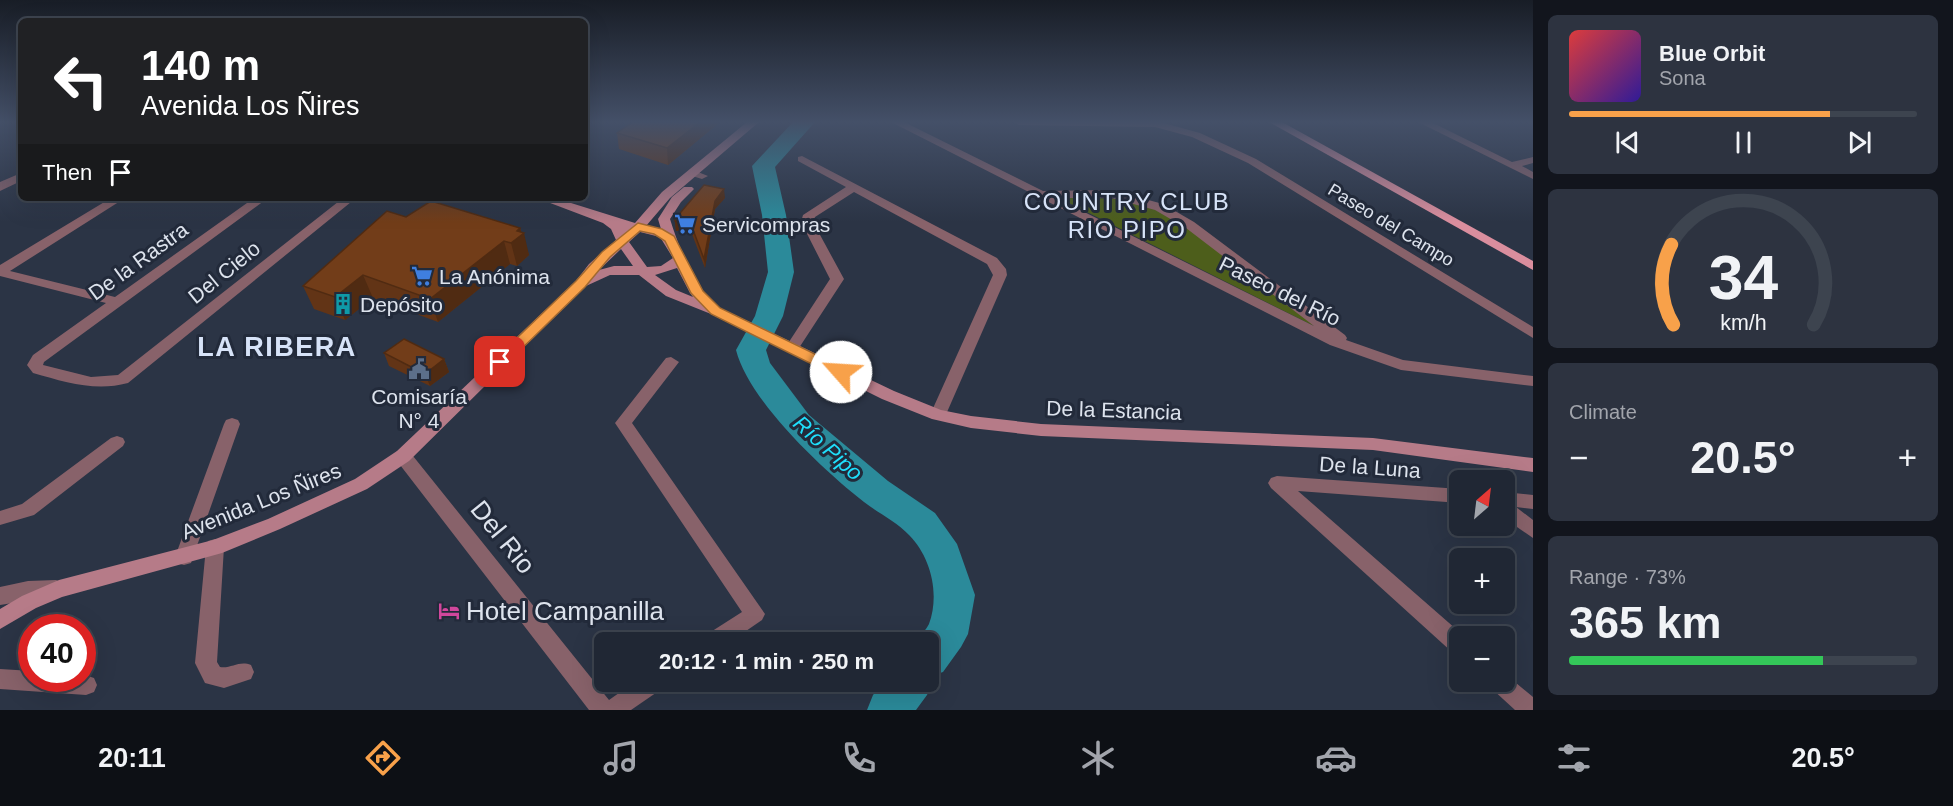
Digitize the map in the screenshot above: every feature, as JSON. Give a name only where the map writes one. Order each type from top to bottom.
[{"type":"main road","points":[[1334,155],[1533,266]]},
{"type":"street","name":"Avenida Los Ñires","points":[[670,239],[664,226],[665,216],[698,175],[719,155]]},
{"type":"street","name":"Avenida Los Ñires","points":[[0,620],[29,602],[59,589],[215,547],[331,500],[361,484],[403,456],[581,284],[594,267],[638,227],[666,195],[724,155]]},
{"type":"street","name":"Paseo del Río","points":[[963,155],[1299,326],[1358,351],[1401,365],[1533,381]]},
{"type":"street","name":"Paseo del Campo","points":[[1239,155],[1533,333]]},
{"type":"street","points":[[1491,155],[1533,176]]},
{"type":"street","points":[[802,159],[992,261],[999,269],[1000,275],[938,415]]},
{"type":"street","points":[[1512,165],[1533,160]]},
{"type":"street","points":[[0,176],[18,176]]},
{"type":"street","points":[[0,187],[18,177]]},
{"type":"street","points":[[792,348],[837,279],[807,222],[809,215],[813,210],[854,187]]},
{"type":"street","points":[[1042,194],[1112,194],[1159,207],[1190,225],[1358,351]]},
{"type":"street","points":[[0,271],[114,201]]},
{"type":"street","name":"De la Rastra","points":[[38,359],[258,201]]},
{"type":"street","name":"Del Cielo","points":[[38,359],[35,365],[38,369],[99,384],[110,384],[123,379],[346,201]]},
{"type":"street","points":[[552,201],[607,220],[658,231],[670,239]]},
{"type":"street","name":"De la Estancia","points":[[607,220],[615,225],[622,240],[643,271],[670,293],[716,311],[888,395],[938,415],[971,422],[1041,430],[1373,444],[1533,465]]},
{"type":"street","name":"De la Estancia","points":[[670,239],[698,293],[716,311]]},
{"type":"street","name":"Avenida Los Ñires","points":[[581,284],[611,270],[643,271],[671,268],[680,259]]},
{"type":"street","points":[[0,271],[117,302]]},
{"type":"street","points":[[671,362],[623,423],[755,614],[728,632]]},
{"type":"street","points":[[184,557],[232,424]]},
{"type":"street","points":[[0,518],[28,510],[117,442]]},
{"type":"street","name":"Del Rio","points":[[403,456],[603,710]]},
{"type":"street","name":"De la Luna","points":[[1449,495],[1277,483],[1449,636]]},
{"type":"street","points":[[1515,500],[1533,502]]},
{"type":"street","points":[[1515,516],[1533,530]]},
{"type":"street","points":[[215,547],[206,663],[213,676],[224,678],[243,672]]},
{"type":"street","points":[[0,596],[28,590],[59,589]]},
{"type":"street","points":[[0,679],[18,680]]},
{"type":"street","points":[[612,710],[639,692]]},
{"type":"street","points":[[1511,692],[1531,710]]},
{"type":"green space","points":[[1064,197],[1118,199],[1148,206],[1185,225],[1326,332],[1061,199]]},
{"type":"building","points":[[704,185],[724,189],[715,201],[704,259],[689,219],[675,221],[675,219]]},
{"type":"building","points":[[431,201],[520,228],[517,231],[524,233],[511,243],[504,241],[430,299],[363,275],[335,297],[303,286],[387,211],[406,217]]},
{"type":"building","points":[[404,339],[444,359],[425,374],[384,353]]},
{"type":"waterway","name":"Río Pipo","points":[[773,155],[763,166],[774,215],[781,272],[769,316],[751,350],[755,365],[797,423],[875,491],[922,524],[944,555],[955,595],[947,634],[939,644]]},
{"type":"waterway","name":"Río Pipo","points":[[889,710],[903,692]]},
{"type":"place","name":"Servicompras","points":[[685,224]]},
{"type":"place","name":"La Anónima","points":[[422,276]]},
{"type":"place","name":"Depósito","points":[[343,304]]},
{"type":"place","name":"Comisaría N° 4","points":[[419,369]]},
{"type":"place","name":"Hotel Campanilla","points":[[449,611]]},
{"type":"district","name":"COUNTRY CLUB RIO PIPO","points":[[1127,215]]},
{"type":"district","name":"LA RIBERA","points":[[277,347]]},
{"type":"route","points":[[500,362],[581,284],[606,254],[638,227],[658,231],[670,239],[698,293],[716,311],[841,372]]}]
